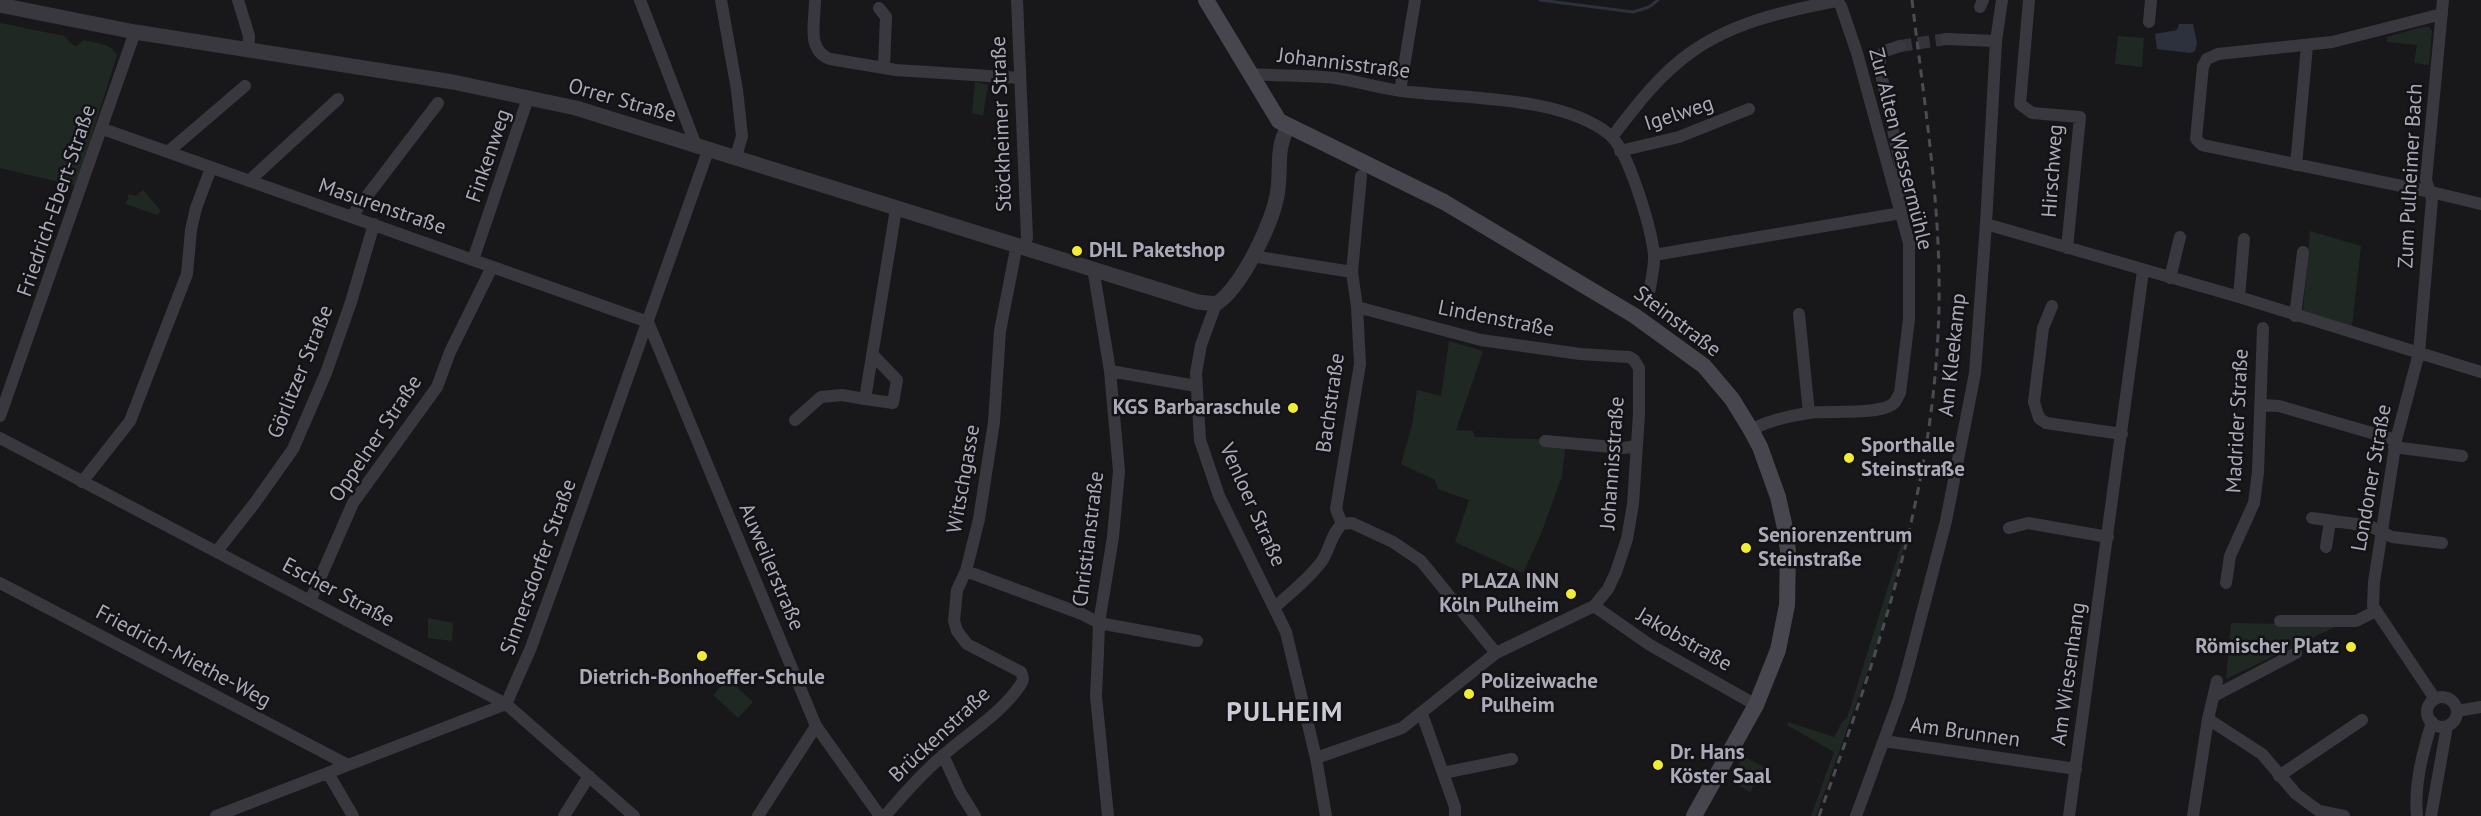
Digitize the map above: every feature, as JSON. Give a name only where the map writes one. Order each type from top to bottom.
[{"type":"main road","points":[[1206,0],[1279,121],[1288,126]]},
{"type":"main road","name":"Steinstraße","points":[[1288,126],[1444,202],[1635,316],[1704,366],[1732,399],[1751,430],[1760,447],[1778,497],[1788,551],[1787,605],[1778,650],[1756,705],[1694,816]]},
{"type":"street","points":[[238,0],[249,36],[248,50]]},
{"type":"street","points":[[721,0],[737,90],[742,136],[736,157]]},
{"type":"street","points":[[815,0],[814,47],[820,56],[884,67],[1020,78]]},
{"type":"street","name":"Stöckheimer Straße","points":[[1017,0],[1027,238],[1020,245]]},
{"type":"street","points":[[1400,91],[1415,0]]},
{"type":"street","name":"Am Kleekamp","points":[[1856,816],[1908,667],[1938,553],[1975,373],[1996,41],[2002,0]]},
{"type":"street","name":"Hirschweg","points":[[2029,0],[2020,104],[2032,113],[2080,117],[2067,248]]},
{"type":"street","points":[[2149,22],[2151,0]]},
{"type":"street","name":"Zum Pulheimer Bach","points":[[2419,354],[2431,192],[2426,180],[2443,0]]},
{"type":"street","points":[[636,1],[702,146]]},
{"type":"street","name":"Zur Alten Wassermühle","points":[[1612,136],[1647,93],[1690,53],[1736,27],[1780,12],[1836,1],[1841,6],[1857,53],[1909,243],[1911,279],[1909,319],[1900,393],[1895,402],[1889,406],[1873,410],[1809,413],[1766,422],[1751,430]]},
{"type":"street","name":"Orrer Straße","points":[[0,5],[135,32],[453,82],[576,108],[1193,300],[1216,304]]},
{"type":"street","points":[[879,8],[886,17],[884,67]]},
{"type":"street","points":[[2442,14],[2332,42],[2217,54],[2207,59],[2203,66],[2196,139],[2202,145],[2481,204]]},
{"type":"street","name":"Friedrich-Ebert-Straße","points":[[0,416],[103,129],[135,32]]},
{"type":"street","points":[[1946,39],[1996,41]]},
{"type":"street","points":[[1654,255],[1901,213],[1906,191],[1880,69],[1880,56],[1885,51],[1900,46]]},
{"type":"street","points":[[2296,165],[2307,46]]},
{"type":"street","name":"Johannisstraße","points":[[1252,74],[1335,78],[1400,91],[1504,101],[1549,108],[1590,121],[1612,136],[1631,171],[1640,196],[1654,255],[1648,299]]},
{"type":"street","points":[[169,151],[245,86]]},
{"type":"street","name":"Finkenweg","points":[[473,260],[528,98]]},
{"type":"street","points":[[249,181],[338,99]]},
{"type":"street","points":[[351,217],[438,103]]},
{"type":"street","name":"Igelweg","points":[[1620,151],[1679,137],[1749,109]]},
{"type":"street","name":"Venloer Straße","points":[[1288,126],[1280,142],[1276,202],[1268,225],[1252,256],[1225,298],[1216,304],[1201,345],[1196,386],[1200,440],[1206,461],[1219,496],[1286,632],[1316,758],[1326,816]]},
{"type":"street","name":"Masurenstraße","points":[[103,129],[648,322]]},
{"type":"street","name":"Sinnersdorfer Straße","points":[[506,704],[530,650],[648,322],[702,146]]},
{"type":"street","points":[[82,482],[130,421],[188,274],[191,230],[196,208],[211,168]]},
{"type":"street","name":"Bachstraße","points":[[1342,524],[1336,509],[1360,364],[1357,307],[1352,272],[1361,176]]},
{"type":"street","points":[[865,399],[896,209]]},
{"type":"street","name":"Görlitzer Straße","points":[[217,551],[293,449],[337,342],[374,224]]},
{"type":"street","points":[[1986,224],[2238,297],[2481,372]]},
{"type":"street","points":[[2170,278],[2180,237]]},
{"type":"street","points":[[2238,297],[2244,239]]},
{"type":"street","name":"Witschgasse","points":[[1020,245],[1000,331],[993,432],[979,519],[966,571],[957,590],[954,621],[957,631],[967,644],[1021,672],[1024,677],[1022,683]]},
{"type":"street","points":[[2295,316],[2302,252]]},
{"type":"street","points":[[1252,256],[1352,272]]},
{"type":"street","name":"Oppelner Straße","points":[[310,601],[353,503],[436,387],[450,352],[492,267]]},
{"type":"street","name":"Christianstraße","points":[[1093,268],[1110,371],[1119,471],[1113,537],[1098,623],[1096,696],[1108,816]]},
{"type":"street","name":"Am Wiesenhang","points":[[2069,816],[2143,271]]},
{"type":"street","points":[[2052,306],[2043,328],[2034,402],[2039,418],[2046,423],[2122,434]]},
{"type":"street","name":"Lindenstraße","points":[[1357,307],[1481,340],[1580,354],[1629,357]]},
{"type":"street","points":[[1799,314],[1809,413]]},
{"type":"street","name":"Auweilerstraße","points":[[648,322],[816,726],[880,816]]},
{"type":"street","name":"Madrider Straße","points":[[2226,583],[2230,556],[2254,503],[2262,405],[2263,328]]},
{"type":"street","points":[[795,420],[821,397],[842,395],[893,402],[897,380],[872,354]]},
{"type":"street","name":"Londoner Straße","points":[[2376,611],[2373,606],[2374,585],[2395,443],[2419,354]]},
{"type":"street","name":"Johannisstraße","points":[[1316,758],[1402,728],[1496,653],[1594,606],[1608,589],[1627,539],[1633,504],[1639,368],[1629,357]]},
{"type":"street","points":[[1110,371],[1196,386]]},
{"type":"street","points":[[2262,405],[2279,406],[2395,443],[2462,456]]},
{"type":"street","name":"Escher Straße","points":[[0,438],[506,704],[634,816]]},
{"type":"street","points":[[1545,441],[1623,448],[1637,446]]},
{"type":"street","points":[[2312,518],[2370,526],[2392,537],[2442,543]]},
{"type":"street","points":[[2326,547],[2330,521]]},
{"type":"street","points":[[1274,608],[1320,564],[1326,555],[1332,537],[1342,524],[1352,523],[1393,542],[1421,561],[1496,653]]},
{"type":"street","points":[[2009,528],[2028,523],[2108,537]]},
{"type":"street","points":[[966,571],[1098,623],[1197,641]]},
{"type":"street","name":"Friedrich-Miethe-Weg","points":[[0,583],[348,765]]},
{"type":"street","name":"Jakobstraße","points":[[1594,606],[1650,645],[1756,705]]},
{"type":"street","points":[[2280,621],[2356,621],[2376,611],[2435,699]]},
{"type":"street","points":[[2214,696],[2296,653]]},
{"type":"street","points":[[2193,816],[2208,718],[2217,681]]},
{"type":"street","name":"Brückenstraße","points":[[885,816],[914,783],[943,755],[1001,707],[1022,683]]},
{"type":"street","points":[[2432,816],[2447,726],[2454,720],[2457,711],[2451,700],[2443,697],[2435,699],[2428,710],[2432,722],[2439,726],[2447,726]]},
{"type":"street","points":[[217,816],[506,704]]},
{"type":"street","points":[[2457,711],[2481,707]]},
{"type":"street","points":[[1422,714],[1455,807],[1455,816]]},
{"type":"street","points":[[2208,718],[2262,754],[2279,776],[2317,814],[2344,816]]},
{"type":"street","points":[[2279,776],[2362,720]]},
{"type":"street","points":[[2417,816],[2425,737],[2432,722]]},
{"type":"street","points":[[758,816],[816,726]]},
{"type":"street","name":"Am Brunnen","points":[[1884,741],[2076,769]]},
{"type":"street","points":[[943,755],[960,792],[975,816]]},
{"type":"street","points":[[1443,774],[1512,759]]},
{"type":"street","points":[[328,773],[353,816]]},
{"type":"street","points":[[564,816],[589,776]]},
{"type":"shaded area","points":[[0,23],[64,36],[77,46],[83,40],[103,44],[117,55],[76,186],[0,168]]},
{"type":"shaded area","points":[[2429,27],[2432,31],[2429,65],[2414,63],[2417,45],[2387,42],[2387,37]]},
{"type":"shaded area","points":[[2118,36],[2144,38],[2142,67],[2115,64]]},
{"type":"shaded area","points":[[975,82],[988,85],[983,116],[972,113]]},
{"type":"shaded area","points":[[143,190],[161,211],[157,215],[126,204],[129,194],[135,196]]},
{"type":"shaded area","points":[[2310,231],[2361,246],[2352,326],[2303,311]]},
{"type":"shaded area","points":[[1449,341],[1483,351],[1456,430],[1473,431],[1475,437],[1566,440],[1562,476],[1541,534],[1523,573],[1455,542],[1469,500],[1438,489],[1435,480],[1401,464],[1412,425],[1417,390],[1441,396]]},
{"type":"shaded area","points":[[1904,536],[1906,540],[1879,639],[1816,816],[1811,816],[1834,752],[1787,725],[1788,722],[1834,737],[1842,722],[1847,718]]},
{"type":"shaded area","points":[[428,618],[453,623],[452,641],[428,638]]},
{"type":"shaded area","points":[[2231,623],[2339,625],[2226,679]]},
{"type":"shaded area","points":[[728,679],[753,702],[738,718],[713,695]]},
{"type":"shaded area","points":[[1742,756],[1764,767],[1750,792],[1733,782]]},
{"type":"water","points":[[2179,24],[2193,24],[2197,43],[2195,51],[2190,53],[2157,49],[2155,34],[2177,30]]},
{"type":"waterway","points":[[1540,0],[1633,12],[1649,7],[1658,0]]},
{"type":"tunnel","points":[[1900,46],[1946,39]]},
{"type":"railway","points":[[1819,816],[1861,698],[1897,579],[1912,519],[1933,397],[1939,292],[1936,208],[1912,0]]},
{"type":"place","name":"DHL Paketshop","points":[[1077,251]]},
{"type":"place","name":"KGS Barbaraschule","points":[[1293,408]]},
{"type":"place","name":"Sporthalle Steinstraße","points":[[1849,458]]},
{"type":"place","name":"Seniorenzentrum Steinstraße","points":[[1746,548]]},
{"type":"place","name":"PLAZA INN Köln Pulheim","points":[[1571,594]]},
{"type":"place","name":"Römischer Platz","points":[[2351,647]]},
{"type":"place","name":"Dietrich-Bonhoeffer-Schule","points":[[702,656]]},
{"type":"place","name":"Polizeiwache Pulheim","points":[[1469,694]]},
{"type":"place","name":"Dr. Hans Köster Saal","points":[[1658,765]]},
{"type":"district","name":"PULHEIM","points":[[1285,713]]}]
